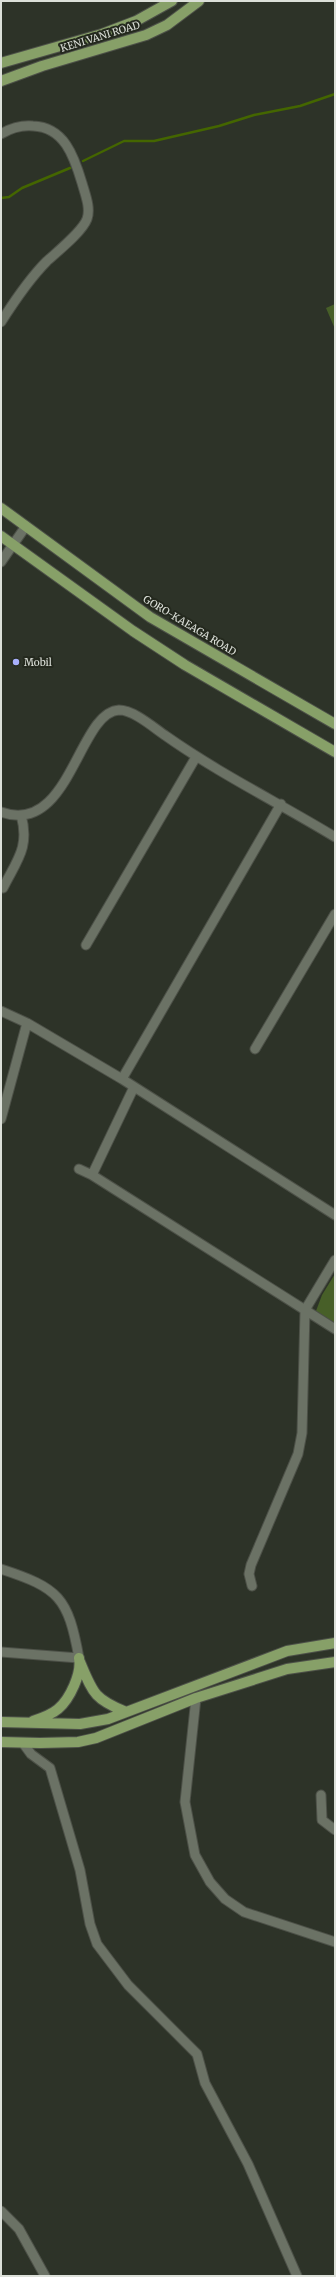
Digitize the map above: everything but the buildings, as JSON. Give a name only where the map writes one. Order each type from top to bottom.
[{"type":"main road","name":"KENI VANI ROAD","points":[[1,63],[109,31],[136,21],[172,1]]},
{"type":"main road","name":"KENI VANI ROAD","points":[[1,80],[42,66],[146,35],[167,25],[199,1]]},
{"type":"main road","name":"GORO-KAEAGA ROAD","points":[[1,508],[150,617],[335,724]]},
{"type":"main road","points":[[1,536],[133,631],[185,665],[335,752]]},
{"type":"main road","points":[[1,1722],[80,1724],[108,1718],[287,1651],[335,1643]]},
{"type":"main road","points":[[79,1658],[96,1695],[105,1703],[126,1712]]},
{"type":"main road","points":[[25,1723],[48,1715],[63,1704],[80,1668],[79,1658]]},
{"type":"main road","points":[[1,1742],[78,1742],[96,1738],[196,1698],[287,1669],[335,1662]]},
{"type":"street","points":[[1,134],[11,128],[45,126],[60,135],[77,165],[88,205],[87,219],[72,238],[47,261],[27,285],[1,322]]},
{"type":"street","points":[[1,562],[26,526]]},
{"type":"street","points":[[1,812],[21,815],[40,808],[52,798],[76,764],[97,723],[114,711],[123,710],[196,757],[281,804],[335,837]]},
{"type":"street","points":[[86,945],[196,757]]},
{"type":"street","points":[[122,1079],[281,804]]},
{"type":"street","points":[[3,888],[22,851],[26,832],[21,815]]},
{"type":"street","points":[[255,1049],[335,914]]},
{"type":"street","points":[[1,1011],[27,1023],[122,1079],[335,1216]]},
{"type":"street","points":[[1,1119],[27,1023]]},
{"type":"street","points":[[92,1175],[134,1087]]},
{"type":"street","points":[[79,1169],[92,1175],[335,1329]]},
{"type":"street","points":[[252,1586],[249,1574],[251,1565],[298,1454],[303,1426],[305,1310],[335,1260]]},
{"type":"street","points":[[1,1569],[37,1581],[60,1601],[73,1625],[79,1658],[1,1652]]},
{"type":"street","points":[[196,1698],[185,1802],[195,1855],[210,1882],[225,1899],[244,1912],[335,1942]]},
{"type":"street","points":[[23,1743],[30,1754],[50,1768],[80,1870],[90,1924],[97,1944],[128,1985],[196,2054],[205,2083],[248,2164],[297,2276]]},
{"type":"street","points":[[322,1795],[322,1820],[335,1830]]},
{"type":"street","points":[[1,2211],[19,2229],[45,2276]]},
{"type":"green space","points":[[335,304],[335,329],[326,308]]},
{"type":"green space","points":[[335,1274],[335,1323],[316,1311],[322,1295]]},
{"type":"waterway","points":[[83,161],[124,141],[154,141],[219,126],[254,115],[300,106],[335,94]]},
{"type":"waterway","points":[[1,198],[9,197],[22,188],[70,168]]},
{"type":"place","name":"Mobil","points":[[16,662]]}]
